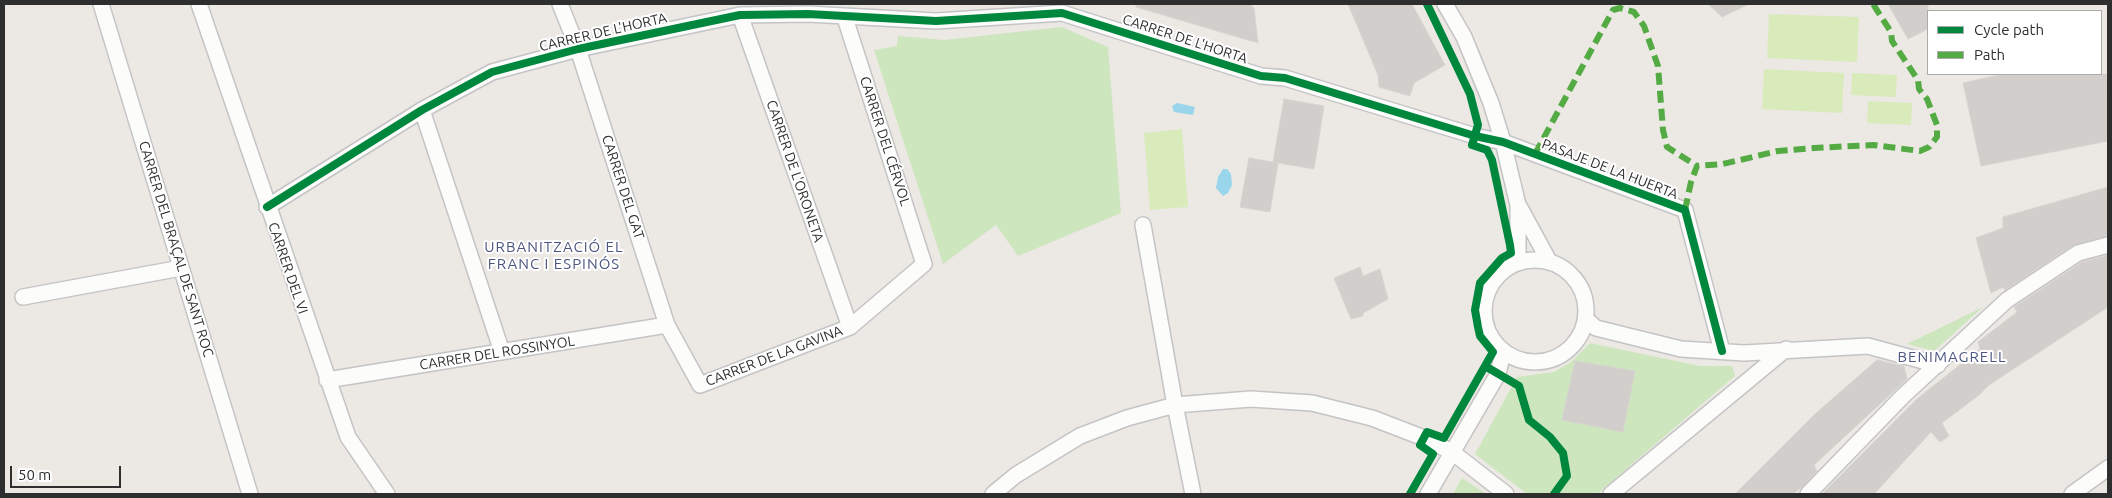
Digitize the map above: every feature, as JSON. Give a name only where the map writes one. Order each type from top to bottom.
[{"type":"street","name":"CARRER DEL BRAÇAL DE SANT ROC","points":[[101,4],[250,494]]},
{"type":"street","name":"CARRER DEL VI","points":[[199,4],[267,207],[348,437],[387,494]]},
{"type":"street","name":"CARRER DEL GAT","points":[[560,4],[578,49],[667,325]]},
{"type":"street","points":[[1445,4],[1464,37],[1491,103],[1503,142],[1518,205],[1518,262]]},
{"type":"street","name":"CARRER DE L'HORTA","points":[[267,207],[422,110],[492,72],[578,49],[740,16],[808,14],[845,18],[936,22],[1062,9],[1261,76],[1285,78],[1474,136],[1503,142]]},
{"type":"street","name":"CARRER DE L'ORONETA","points":[[740,16],[850,327]]},
{"type":"street","name":"CARRER DEL CÉRVOL","points":[[845,18],[924,264]]},
{"type":"street","points":[[422,110],[502,352]]},
{"type":"street","name":"PASAJE DE LA HUERTA","points":[[1503,142],[1685,210],[1722,351]]},
{"type":"street","points":[[1518,205],[1550,261]]},
{"type":"street","points":[[1143,225],[1174,405],[1193,494]]},
{"type":"street","points":[[1808,494],[1903,396],[2007,300],[2078,253],[2108,245]]},
{"type":"street","points":[[1534,259],[1550,261],[1564,268],[1576,279],[1584,294],[1588,327],[1568,351],[1555,359],[1540,363],[1525,362],[1510,356],[1489,336],[1484,321],[1483,306],[1487,290],[1495,277],[1507,267],[1518,262],[1534,259]]},
{"type":"street","name":"CARRER DE LA GAVINA","points":[[667,325],[700,386],[850,327],[924,264]]},
{"type":"street","points":[[23,297],[181,268]]},
{"type":"street","name":"CARRER DEL ROSSINYOL","points":[[328,380],[667,325]]},
{"type":"street","points":[[1588,327],[1681,349],[1744,353],[1786,349],[1868,346],[1938,365]]},
{"type":"street","points":[[1611,494],[1786,349]]},
{"type":"street","points":[[1428,494],[1510,356]]},
{"type":"street","points":[[993,494],[1010,480],[1080,436],[1127,418],[1174,405],[1251,399],[1312,403],[1372,418],[1424,438],[1452,452],[1506,494]]},
{"type":"street","points":[[2072,494],[2108,468]]},
{"type":"green space","points":[[1769,14],[1859,17],[1857,62],[1767,58]]},
{"type":"green space","points":[[1062,27],[1108,47],[1121,213],[1018,256],[996,225],[943,264],[874,50],[897,46],[898,36],[944,40]]},
{"type":"green space","points":[[1764,69],[1844,73],[1842,113],[1762,109]]},
{"type":"green space","points":[[1852,73],[1897,75],[1896,97],[1851,95]]},
{"type":"green space","points":[[1868,101],[1912,103],[1911,125],[1867,123]]},
{"type":"green space","points":[[1182,129],[1188,207],[1150,210],[1144,133]]},
{"type":"green space","points":[[1983,307],[1934,351],[1907,344]]},
{"type":"green space","points":[[1590,343],[1700,366],[1732,366],[1735,376],[1597,494],[1527,494],[1475,454],[1517,377],[1554,372],[1571,362]]},
{"type":"green space","points":[[1462,478],[1486,494],[1453,494]]},
{"type":"water","points":[[1177,103],[1195,107],[1193,115],[1174,112],[1172,106]]},
{"type":"water","points":[[1223,169],[1227,169],[1231,174],[1232,185],[1228,193],[1223,196],[1216,188],[1218,177]]},
{"type":"building","points":[[1136,4],[1250,4],[1254,8],[1258,43],[1136,7]]},
{"type":"building","points":[[1348,4],[1412,4],[1445,65],[1414,83],[1410,96],[1379,87],[1378,75]]},
{"type":"building","points":[[1708,4],[1749,4],[1722,17]]},
{"type":"building","points":[[1888,4],[1928,4],[1927,30],[1908,39]]},
{"type":"building","points":[[2107,74],[2108,141],[1981,166],[1963,83],[1999,75]]},
{"type":"building","points":[[1284,99],[1324,106],[1314,169],[1273,162]]},
{"type":"building","points":[[1249,158],[1278,163],[1270,212],[1240,207]]},
{"type":"building","points":[[2108,187],[2108,236],[2073,245],[2005,290],[2003,287],[1991,293],[1976,238],[2003,228],[2003,217]]},
{"type":"building","points":[[2108,255],[2108,307],[1989,385],[1942,423],[1949,436],[1940,442],[1931,432],[1874,494],[1822,494],[1918,398],[1980,349],[1978,342],[2017,312],[2014,307],[2082,262]]},
{"type":"building","points":[[1360,267],[1363,276],[1380,269],[1388,299],[1363,313],[1363,316],[1351,319],[1334,278]]},
{"type":"building","points":[[1877,360],[1904,366],[1907,379],[1814,465],[1817,471],[1803,486],[1793,494],[1735,494],[1815,414]]},
{"type":"building","points":[[1575,361],[1635,371],[1623,432],[1562,420]]},
{"type":"marked path","points":[[1685,210],[1691,182],[1697,166],[1723,164],[1778,151],[1814,148],[1873,145],[1920,151],[1929,147],[1937,137],[1937,125],[1927,99],[1919,89],[1918,80],[1892,41],[1891,32],[1873,4]]},
{"type":"marked path","points":[[1535,154],[1613,10],[1620,8],[1634,12],[1644,26],[1658,66],[1663,130],[1667,147],[1697,166]]},
{"type":"cycle path","points":[[1427,4],[1470,94],[1478,125],[1472,145],[1487,150],[1492,160],[1510,245],[1511,253],[1502,258],[1480,283],[1475,310],[1478,327],[1480,336],[1493,352],[1485,366],[1519,386],[1529,420],[1550,437],[1563,453],[1567,476],[1554,494]]},
{"type":"cycle path","points":[[267,207],[422,110],[492,72],[578,49],[740,15],[808,14],[936,21],[1062,13],[1261,76],[1285,78],[1475,136],[1503,142],[1685,210],[1722,351]]},
{"type":"cycle path","points":[[1410,494],[1433,454],[1420,445],[1427,432],[1444,438],[1485,366]]},
{"type":"district","name":"URBANITZACIÓ EL FRANC I ESPINÓS","points":[[554,256]]},
{"type":"district","name":"BENIMAGRELL","points":[[1952,357]]}]
